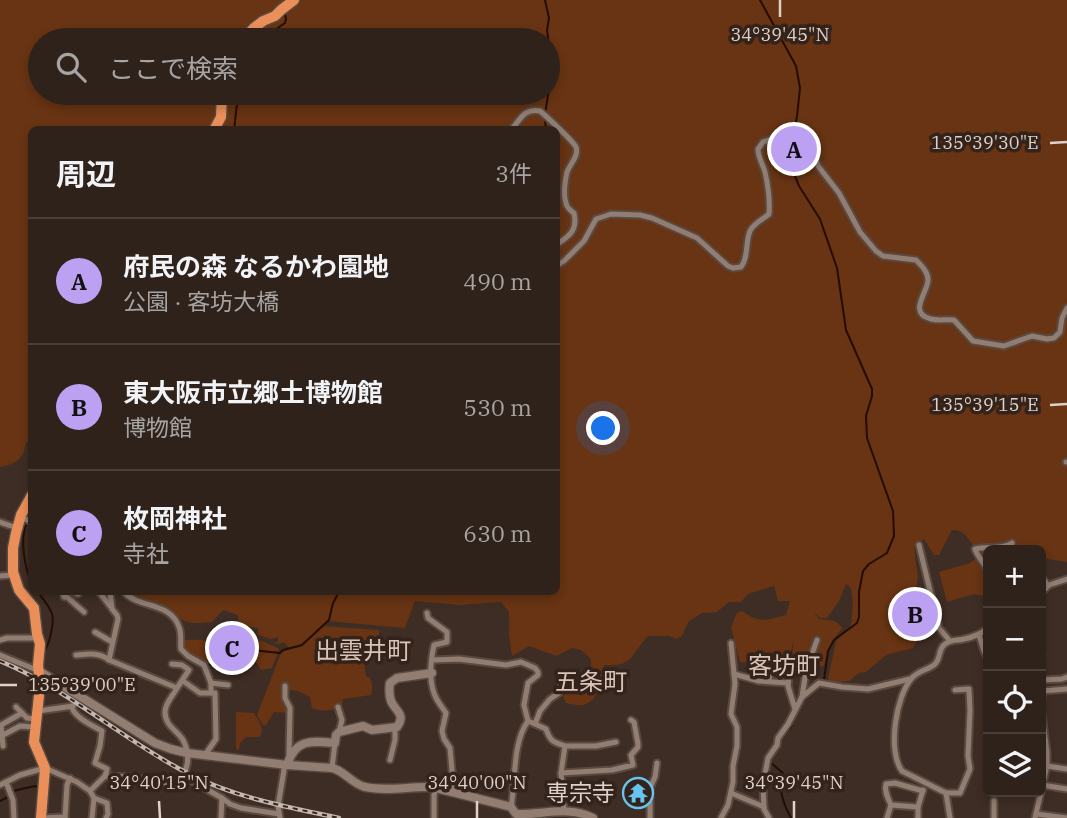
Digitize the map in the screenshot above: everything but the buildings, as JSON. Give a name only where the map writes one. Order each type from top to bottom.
[{"type":"highway","points":[[254,28],[275,16],[294,0]]},
{"type":"highway","points":[[217,126],[222,105]]},
{"type":"highway","points":[[25,521],[13,548],[13,575],[19,590],[34,608],[40,644],[40,686],[34,742],[45,768],[42,818]]},
{"type":"street","points":[[514,126],[524,113],[535,110],[541,111],[556,126]]},
{"type":"street","points":[[560,129],[577,150],[565,181],[566,204],[574,213],[575,222],[571,235],[560,243]]},
{"type":"street","points":[[560,264],[584,241],[596,219],[611,214],[652,218],[697,238],[728,266],[741,267],[746,259],[750,231],[769,214],[766,179],[758,149],[763,142],[772,138],[793,137],[806,143],[818,166],[839,193],[860,232],[876,251],[883,256],[912,259],[920,264],[926,272],[928,284],[920,301],[921,312],[930,319],[954,320],[970,338],[1004,346],[1032,336],[1054,338],[1059,332],[1067,308]]},
{"type":"street","points":[[0,522],[25,521]]},
{"type":"street","points":[[1007,545],[1012,543]]},
{"type":"street","points":[[919,545],[939,628],[950,641]]},
{"type":"street","points":[[983,547],[975,549],[983,562]]},
{"type":"street","points":[[0,576],[13,575]]},
{"type":"street","points":[[1046,583],[1048,586],[1067,579]]},
{"type":"street","points":[[64,595],[84,612]]},
{"type":"street","points":[[101,595],[118,619],[109,660]]},
{"type":"street","points":[[110,595],[112,609]]},
{"type":"street","points":[[127,595],[162,608],[178,623],[181,649],[204,665],[211,683],[211,693]]},
{"type":"street","points":[[428,613],[428,618],[447,632],[447,642],[434,645],[432,673],[433,692],[446,713],[442,731],[450,748],[453,782],[450,791]]},
{"type":"street","points":[[95,632],[112,642]]},
{"type":"street","points":[[955,690],[969,690],[970,769],[960,793],[946,793],[899,767],[896,715],[910,680],[937,662],[943,645],[983,632]]},
{"type":"street","points":[[979,635],[983,648]]},
{"type":"street","points":[[0,640],[38,638]]},
{"type":"street","points":[[802,697],[806,671],[817,640]]},
{"type":"street","points":[[721,818],[731,793],[737,746],[737,727],[731,714],[735,684],[731,643]]},
{"type":"street","points":[[0,655],[39,671],[75,702],[171,749],[338,769],[364,787],[436,788],[513,813],[533,815],[564,811],[586,814],[593,818]]},
{"type":"street","points":[[76,655],[104,656],[177,688]]},
{"type":"street","points":[[432,660],[521,663],[535,668],[538,675],[528,683],[524,705],[528,721]]},
{"type":"street","points":[[105,776],[131,776],[174,784],[183,776],[189,757],[183,740],[172,729],[166,715],[167,703],[189,670],[182,665],[172,664]]},
{"type":"street","points":[[790,665],[788,683],[795,709]]},
{"type":"street","points":[[769,681],[770,667]]},
{"type":"street","points":[[332,768],[336,735],[340,732],[363,726],[372,730],[395,728],[401,722],[390,697],[390,683],[397,678],[432,673]]},
{"type":"street","points":[[535,724],[540,711],[550,698],[559,693],[566,673]]},
{"type":"street","points":[[734,674],[759,681],[788,683]]},
{"type":"street","points":[[1046,680],[1067,677]]},
{"type":"street","points":[[769,818],[764,807],[763,785],[768,758],[802,697],[819,683],[869,689],[910,680]]},
{"type":"street","points":[[183,681],[200,693],[215,693],[216,739],[205,755]]},
{"type":"street","points":[[211,683],[228,685]]},
{"type":"street","points":[[183,776],[230,804],[279,816],[278,806],[287,762],[290,713],[285,698],[285,686]]},
{"type":"street","points":[[1046,689],[1067,689]]},
{"type":"street","points":[[2,732],[75,702]]},
{"type":"street","points":[[75,702],[73,711],[102,731],[96,763],[107,769],[105,776],[92,792],[92,818]]},
{"type":"street","points":[[16,707],[27,718],[36,719]]},
{"type":"street","points":[[338,707],[342,720],[340,732]]},
{"type":"street","points":[[4,746],[1,725],[22,713]]},
{"type":"street","points":[[561,774],[612,770],[633,765],[631,755],[638,744],[634,722],[631,720]]},
{"type":"street","points":[[528,721],[546,729],[552,742],[565,746],[596,746],[616,742]]},
{"type":"street","points":[[513,813],[516,756],[524,726],[528,721]]},
{"type":"street","points":[[390,760],[395,728]]},
{"type":"street","points":[[287,762],[296,748],[308,741],[335,743]]},
{"type":"street","points":[[564,811],[561,774],[565,746]]},
{"type":"street","points":[[650,818],[650,788],[656,777],[657,763]]},
{"type":"street","points":[[14,818],[13,800],[3,784],[20,775],[45,768],[70,778],[107,803],[106,818]]},
{"type":"street","points":[[1046,769],[1067,769]]},
{"type":"street","points":[[42,818],[65,818],[67,785],[70,778]]},
{"type":"street","points":[[887,818],[891,805],[885,790],[886,784],[895,783],[923,791]]},
{"type":"street","points":[[918,818],[918,807],[925,783]]},
{"type":"street","points":[[434,818],[436,788]]},
{"type":"street","points":[[1046,789],[1067,789]]},
{"type":"street","points":[[731,793],[764,807]]},
{"type":"street","points":[[946,793],[950,818]]},
{"type":"street","points":[[1040,797],[1036,816],[1067,818]]},
{"type":"street","points":[[221,818],[222,798]]},
{"type":"street","points":[[994,801],[995,818]]},
{"type":"street","points":[[891,805],[918,807]]},
{"type":"shaded area","points":[[0,0],[1067,0],[1067,562],[1046,558],[1046,545],[983,545],[983,596],[974,594],[947,602],[939,572],[970,563],[982,554],[963,533],[956,530],[952,530],[939,555],[934,555],[924,539],[914,548],[918,577],[914,601],[900,608],[899,620],[918,623],[919,638],[913,648],[886,655],[866,672],[859,673],[849,681],[832,683],[828,679],[836,641],[851,625],[853,604],[851,588],[846,584],[839,601],[827,618],[820,618],[813,611],[819,619],[835,621],[843,628],[830,646],[824,666],[806,666],[802,675],[790,673],[794,640],[788,662],[740,662],[731,627],[737,613],[742,611],[763,620],[786,615],[790,601],[778,601],[774,586],[748,594],[741,602],[729,602],[717,612],[702,613],[688,622],[682,636],[676,639],[669,636],[648,636],[626,662],[604,665],[596,694],[589,703],[581,705],[566,703],[563,696],[570,689],[575,676],[591,670],[591,659],[581,650],[572,648],[556,656],[529,646],[512,656],[509,612],[501,602],[460,605],[415,601],[405,628],[327,621],[301,645],[289,648],[284,642],[279,644],[272,642],[278,642],[278,637],[271,639],[258,635],[258,628],[248,628],[246,631],[239,629],[238,615],[223,610],[212,622],[187,622],[175,613],[129,595],[560,595],[560,126],[28,126],[28,442],[18,460],[0,467]]},
{"type":"shaded area","points":[[322,626],[379,630],[379,635],[368,641],[364,662],[366,676],[372,684],[371,695],[343,699],[342,707],[323,710],[312,708],[310,697],[297,691],[284,690],[288,713],[274,712],[266,725],[263,725],[257,715],[281,653],[300,647]]},
{"type":"shaded area","points":[[239,635],[278,648],[272,668],[261,670],[257,663],[242,657],[241,645],[236,641]]},
{"type":"shaded area","points":[[185,640],[204,640],[211,643],[219,649],[219,659],[207,664],[196,658],[184,648],[182,644]]},
{"type":"shaded area","points":[[236,712],[254,713],[262,728],[259,737],[246,737],[240,743],[239,750],[236,749]]},
{"type":"waterway","points":[[545,0],[549,18],[547,28]]},
{"type":"waterway","points":[[760,0],[796,66],[800,88],[791,166],[799,186],[820,219],[837,268],[846,330],[872,389],[866,416],[867,438],[893,511],[894,536],[887,553],[863,571],[857,623],[834,640],[828,651],[824,680],[802,702]]},
{"type":"waterway","points":[[278,28],[285,23],[285,14]]},
{"type":"waterway","points":[[234,126],[237,105]]},
{"type":"waterway","points":[[545,114],[546,105]]},
{"type":"waterway","points":[[545,119],[546,126]]},
{"type":"waterway","points":[[27,522],[23,536],[28,574]]},
{"type":"waterway","points":[[40,595],[53,618],[50,638],[43,653]]},
{"type":"waterway","points":[[209,665],[214,661],[228,659],[242,649],[280,653],[302,645],[329,620],[337,595]]},
{"type":"waterway","points":[[781,738],[791,727],[796,713]]},
{"type":"waterway","points":[[771,758],[771,763],[783,773],[782,796],[791,818]]},
{"type":"waterway","points":[[61,772],[78,780]]},
{"type":"waterway","points":[[12,793],[39,787]]},
{"type":"waterway","points":[[93,793],[103,799]]},
{"type":"waterway","points":[[0,801],[8,797]]},
{"type":"railway","points":[[0,661],[73,700],[189,774],[262,801],[339,818]]},
{"type":"place","name":"府民の森 なるかわ園地","points":[[794,149]]},
{"type":"place","name":"東大阪市立郷土博物館","points":[[915,614]]},
{"type":"place","name":"枚岡神社","points":[[232,648]]},
{"type":"place","name":"専宗寺","points":[[638,793]]},
{"type":"district","name":"出雲井町","points":[[363,651]]},
{"type":"district","name":"客坊町","points":[[784,666]]},
{"type":"district","name":"五条町","points":[[591,682]]}]
